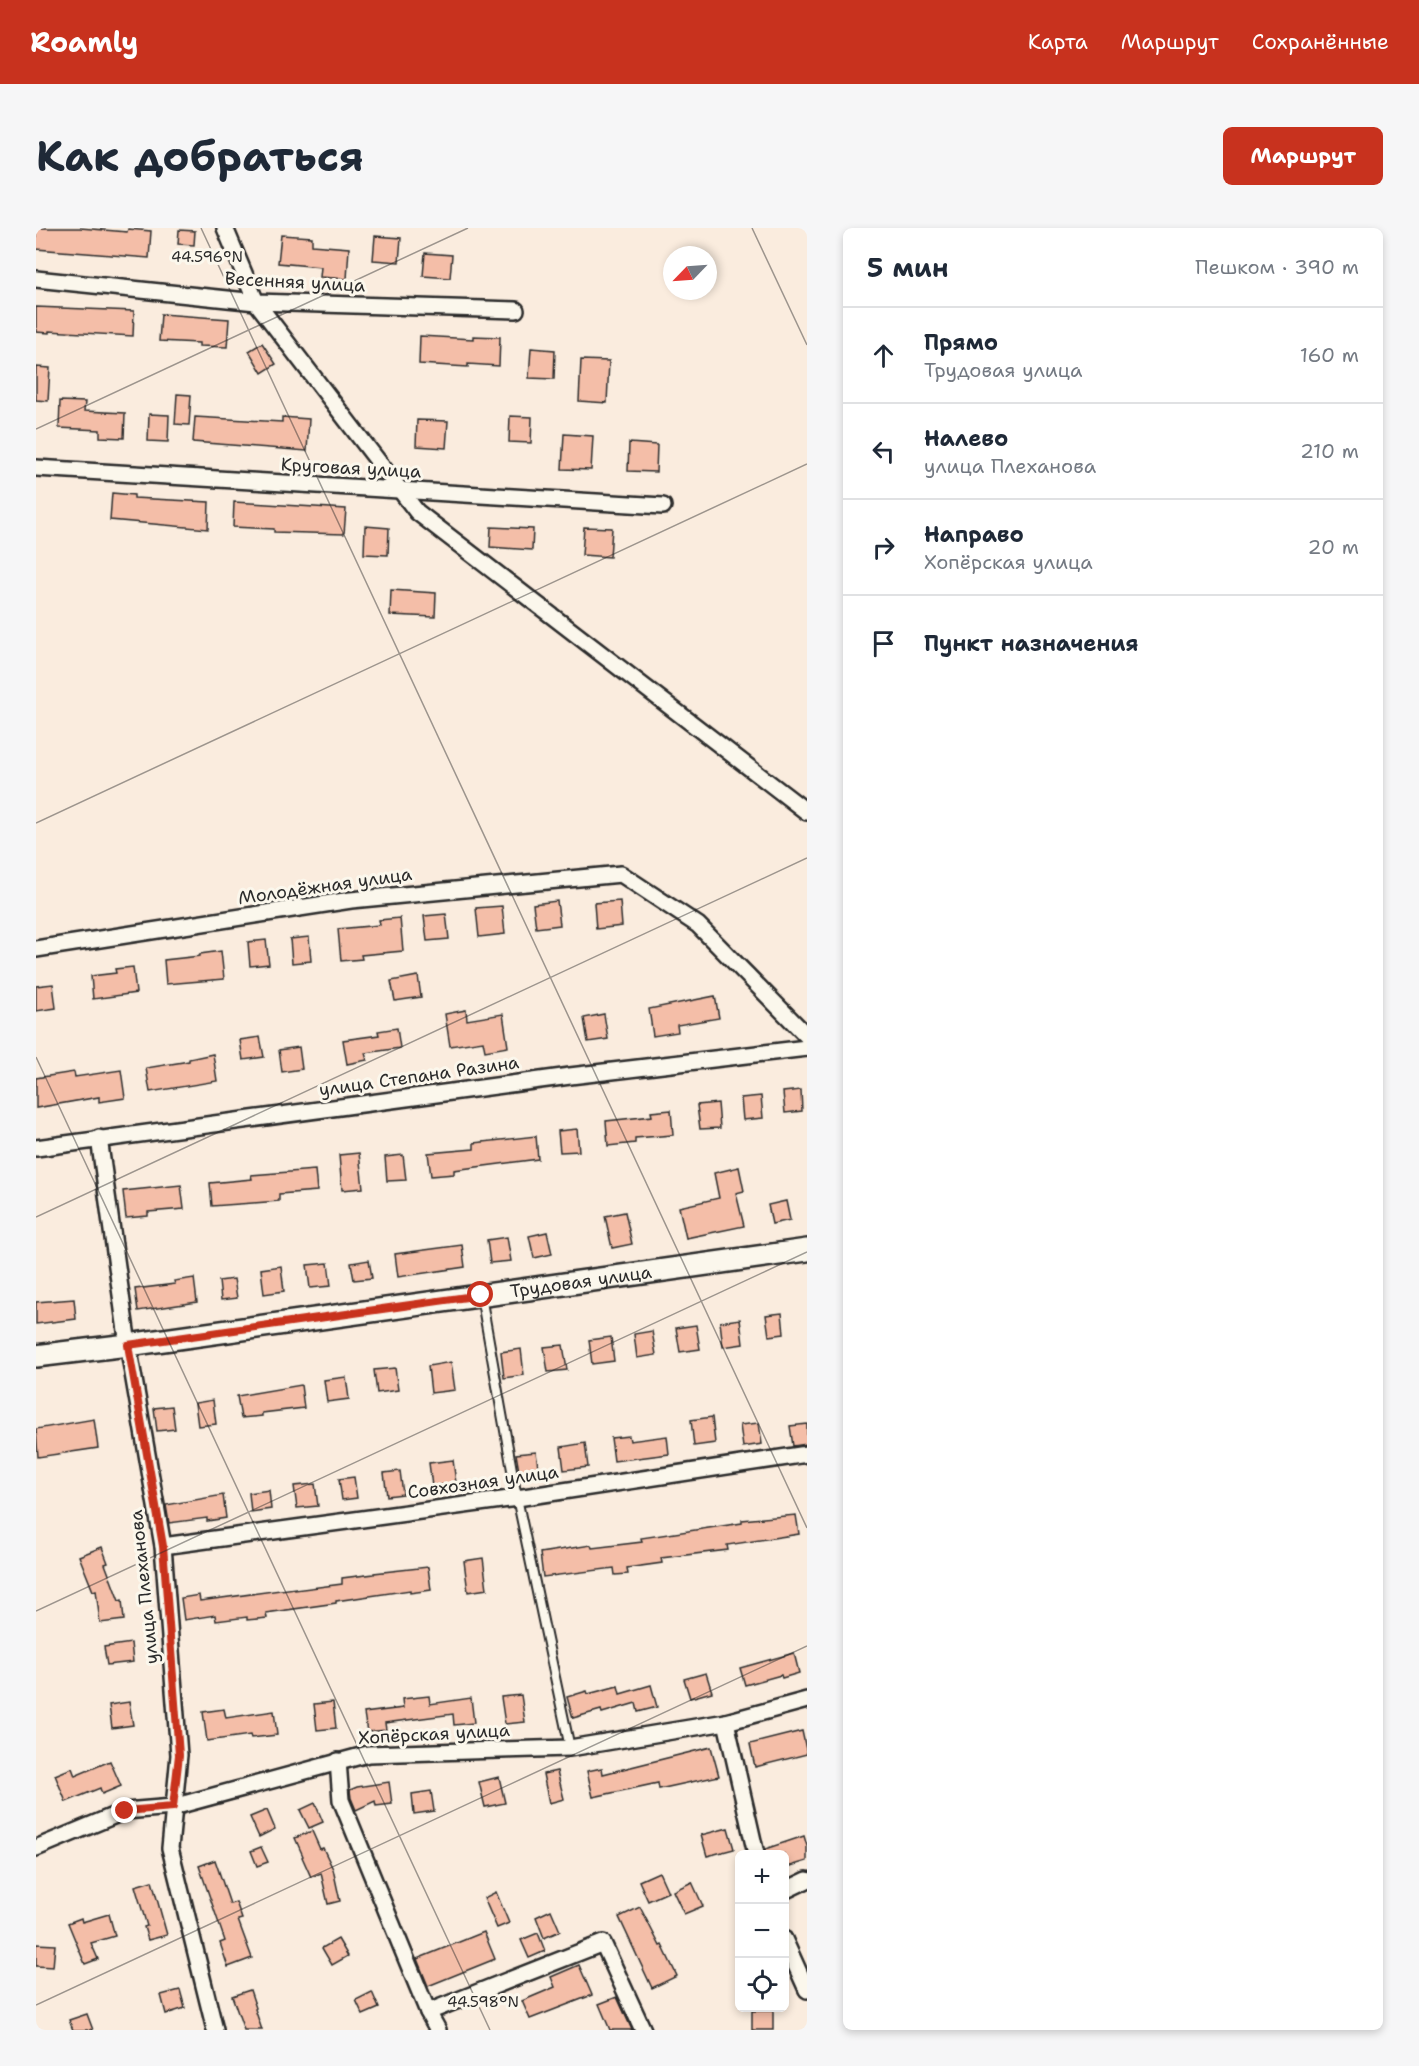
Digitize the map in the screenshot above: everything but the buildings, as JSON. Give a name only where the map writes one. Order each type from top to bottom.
[{"type":"street","points":[[225,228],[256,302],[417,512],[807,812]]},
{"type":"street","name":"Весенняя улица","points":[[36,279],[256,302],[516,310]]},
{"type":"street","name":"Круговая улица","points":[[36,468],[663,506]]},
{"type":"street","name":"Молодёжная улица","points":[[36,949],[351,900],[621,874],[698,925],[807,1036]]},
{"type":"street","name":"улица Степана Разина","points":[[36,1148],[558,1078],[807,1048]]},
{"type":"street","name":"улица Плеханова","points":[[99,1138],[128,1345],[163,1546],[179,1755],[170,1848],[215,2030]]},
{"type":"street","name":"Трудовая улица","points":[[36,1356],[807,1250]]},
{"type":"street","name":"Совхозная улица","points":[[163,1546],[517,1498],[807,1454]]},
{"type":"street","name":"Хопёрская улица","points":[[36,1848],[125,1811],[173,1807],[368,1754],[570,1748],[726,1722],[807,1700]]},
{"type":"street","points":[[726,1722],[755,1850]]},
{"type":"street","points":[[338,1761],[340,1800],[428,2012],[438,2030]]},
{"type":"street","points":[[789,1889],[807,1880]]},
{"type":"street","points":[[428,2012],[603,1943],[643,2030]]},
{"type":"street","points":[[789,1950],[807,1990]]},
{"type":"lane","points":[[481,1295],[517,1498],[570,1748]]},
{"type":"route","points":[[125,1811],[173,1807],[179,1755],[163,1546],[128,1345],[481,1295]]}]
